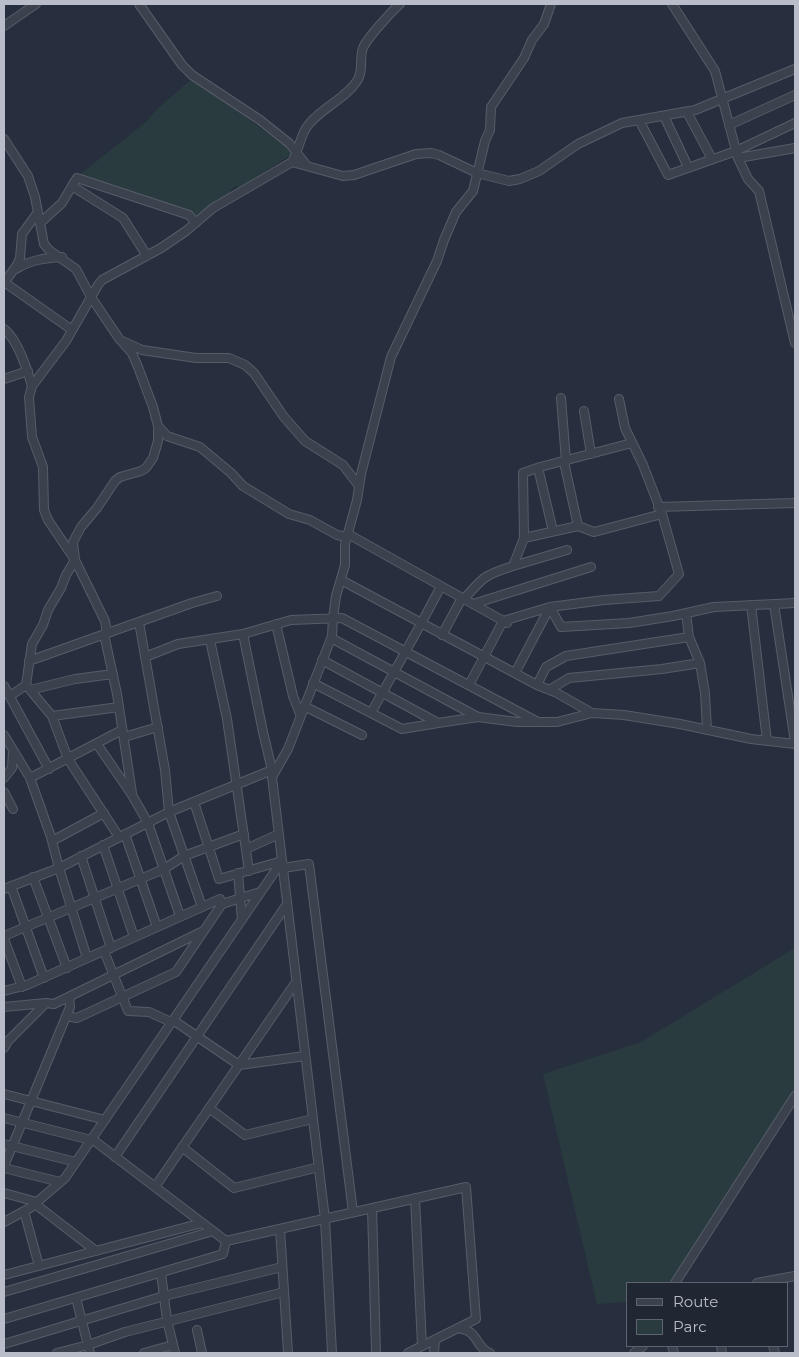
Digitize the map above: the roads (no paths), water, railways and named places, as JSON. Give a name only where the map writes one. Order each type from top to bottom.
[{"type":"street","points":[[4,26],[36,4]]},
{"type":"street","points":[[139,4],[182,66],[192,75],[260,120],[290,144],[307,166]]},
{"type":"street","points":[[132,795],[119,707],[105,634],[105,621],[76,560],[48,520],[44,510],[43,466],[32,437],[29,397],[32,386],[54,358],[102,280],[146,256],[186,231],[213,208],[292,162],[307,126],[321,112],[349,91],[359,80],[363,48],[400,4]]},
{"type":"street","points":[[332,1353],[325,1219],[272,777],[274,769],[288,749],[331,638],[333,618],[345,565],[345,544],[391,357],[436,261],[456,212],[473,191],[485,141],[490,130],[491,107],[521,64],[532,40],[544,24],[551,4]]},
{"type":"street","points":[[672,4],[715,71],[737,155],[748,179],[759,191],[795,343]]},
{"type":"street","points":[[292,162],[343,176],[354,175],[416,154],[431,153],[477,173],[509,181],[539,171],[578,144],[622,123],[695,110],[795,69]]},
{"type":"street","points":[[729,126],[795,95]]},
{"type":"street","points":[[687,112],[712,159]]},
{"type":"street","points":[[664,116],[688,168]]},
{"type":"street","points":[[639,120],[668,174],[712,159],[795,148]]},
{"type":"street","points":[[737,155],[795,123]]},
{"type":"street","points":[[4,139],[28,176],[35,197],[44,244],[49,250],[76,268],[91,297],[120,340],[132,353],[158,426],[158,441],[153,458],[141,471],[120,477],[115,481],[97,508],[80,527],[73,542],[76,560],[66,575],[48,610],[43,626],[32,644],[28,687],[52,716],[68,759],[104,813],[122,836],[140,878],[157,927]]},
{"type":"street","points":[[40,223],[62,203],[77,178],[189,215],[196,223]]},
{"type":"street","points":[[72,186],[123,218],[146,256]]},
{"type":"street","points":[[38,212],[22,234],[20,258],[14,270],[4,282],[72,330]]},
{"type":"street","points":[[14,270],[24,264],[43,258],[62,257]]},
{"type":"street","points":[[4,323],[28,371],[32,386]]},
{"type":"street","points":[[120,340],[142,350],[196,358],[229,358],[245,366],[254,373],[284,417],[305,440],[343,464],[359,486]]},
{"type":"street","points":[[4,379],[28,371]]},
{"type":"street","points":[[561,398],[565,462],[578,526]]},
{"type":"street","points":[[469,684],[506,623],[550,607],[604,600],[659,596],[679,574],[660,510],[643,465],[625,428],[619,399]]},
{"type":"street","points":[[584,411],[591,454]]},
{"type":"street","points":[[158,426],[167,436],[200,448],[231,473],[243,486],[289,514],[310,520],[337,535],[347,535],[506,623]]},
{"type":"street","points":[[513,566],[524,538],[523,473],[632,443]]},
{"type":"street","points":[[538,468],[554,531]]},
{"type":"street","points":[[524,538],[578,526],[594,532],[660,510],[795,503]]},
{"type":"street","points":[[442,635],[463,598],[489,573],[567,550]]},
{"type":"street","points":[[473,604],[591,567]]},
{"type":"street","points":[[341,580],[592,713]]},
{"type":"street","points":[[371,713],[393,672],[407,652],[442,586]]},
{"type":"street","points":[[29,661],[192,603],[218,596]]},
{"type":"street","points":[[550,607],[561,627],[629,623],[686,614],[714,607],[795,603]]},
{"type":"street","points":[[313,683],[402,729],[478,717],[517,722],[557,722],[592,713],[624,715],[767,741],[795,743],[774,604]]},
{"type":"street","points":[[751,605],[767,741]]},
{"type":"street","points":[[515,673],[550,607]]},
{"type":"street","points":[[686,614],[690,637],[700,663],[706,693],[707,730]]},
{"type":"street","points":[[145,657],[178,644],[243,634],[291,620],[342,618],[538,722]]},
{"type":"street","points":[[139,622],[166,770],[169,812],[202,907]]},
{"type":"street","points":[[276,624],[293,696],[300,714]]},
{"type":"street","points":[[243,634],[263,732],[274,769]]},
{"type":"street","points":[[537,685],[546,667],[566,656],[690,637]]},
{"type":"street","points":[[331,638],[478,717]]},
{"type":"street","points":[[210,640],[227,719],[249,870]]},
{"type":"street","points":[[322,660],[438,723]]},
{"type":"street","points":[[549,690],[569,678],[662,669],[700,663]]},
{"type":"street","points":[[10,696],[28,687],[112,674]]},
{"type":"street","points":[[4,686],[49,769]]},
{"type":"street","points":[[304,706],[362,735]]},
{"type":"street","points":[[52,716],[119,707]]},
{"type":"street","points":[[30,778],[97,744],[123,734],[158,727]]},
{"type":"street","points":[[4,735],[30,778],[52,840],[87,958]]},
{"type":"street","points":[[97,744],[132,795],[148,823],[180,916]]},
{"type":"street","points":[[4,778],[12,768],[13,750]]},
{"type":"street","points":[[44,978],[26,927],[6,886],[59,868],[169,812],[274,769]]},
{"type":"street","points":[[4,792],[13,809]]},
{"type":"street","points":[[194,802],[219,879],[249,870],[282,865],[309,864],[353,1212]]},
{"type":"street","points":[[52,840],[104,813]]},
{"type":"street","points":[[22,987],[4,938],[164,869],[184,856],[244,834]]},
{"type":"street","points":[[246,849],[279,834]]},
{"type":"street","points":[[103,845],[134,937]]},
{"type":"street","points":[[81,856],[94,898],[112,975],[128,1011],[149,1012],[172,1021],[239,1065],[305,1056]]},
{"type":"street","points":[[6,1220],[36,1203],[60,1182],[76,1162],[260,892],[282,865]]},
{"type":"street","points":[[238,874],[242,920]]},
{"type":"street","points":[[33,877],[66,968]]},
{"type":"street","points":[[66,1016],[77,1018],[176,972],[222,904],[260,892]]},
{"type":"street","points":[[4,992],[44,978],[220,899],[222,904]]},
{"type":"street","points":[[116,1157],[287,904]]},
{"type":"street","points":[[4,1008],[46,1003],[54,1004],[203,932]]},
{"type":"street","points":[[155,1187],[296,982]]},
{"type":"street","points":[[60,1182],[4,1167],[8,1145],[22,1123],[70,1007],[69,996]]},
{"type":"street","points":[[4,1048],[46,1003]]},
{"type":"street","points":[[4,1039],[18,1031]]},
{"type":"street","points":[[4,1094],[105,1120]]},
{"type":"street","points":[[676,1282],[795,1096]]},
{"type":"street","points":[[209,1108],[246,1135],[313,1119]]},
{"type":"street","points":[[4,1118],[91,1140],[226,1241],[466,1187],[476,1319],[408,1353]]},
{"type":"street","points":[[8,1145],[76,1162]]},
{"type":"street","points":[[182,1147],[234,1188],[318,1168]]},
{"type":"street","points":[[4,1194],[36,1203],[96,1251]]},
{"type":"street","points":[[415,1198],[422,1346]]},
{"type":"street","points":[[372,1208],[376,1353]]},
{"type":"street","points":[[24,1211],[39,1266]]},
{"type":"street","points":[[4,1275],[202,1223]]},
{"type":"street","points":[[280,1229],[288,1353]]},
{"type":"street","points":[[4,1292],[213,1232]]},
{"type":"street","points":[[4,1319],[223,1254],[226,1241]]},
{"type":"street","points":[[4,1344],[164,1296],[282,1267]]},
{"type":"street","points":[[144,1353],[174,1349],[167,1320],[161,1273]]},
{"type":"street","points":[[763,1282],[795,1276]]},
{"type":"street","points":[[58,1353],[89,1349],[125,1332],[284,1292]]},
{"type":"street","points":[[76,1298],[89,1349]]},
{"type":"street","points":[[458,1328],[473,1333],[480,1345],[490,1353]]},
{"type":"street","points":[[198,1330],[202,1353]]},
{"type":"street","points":[[434,1353],[435,1340]]}]
